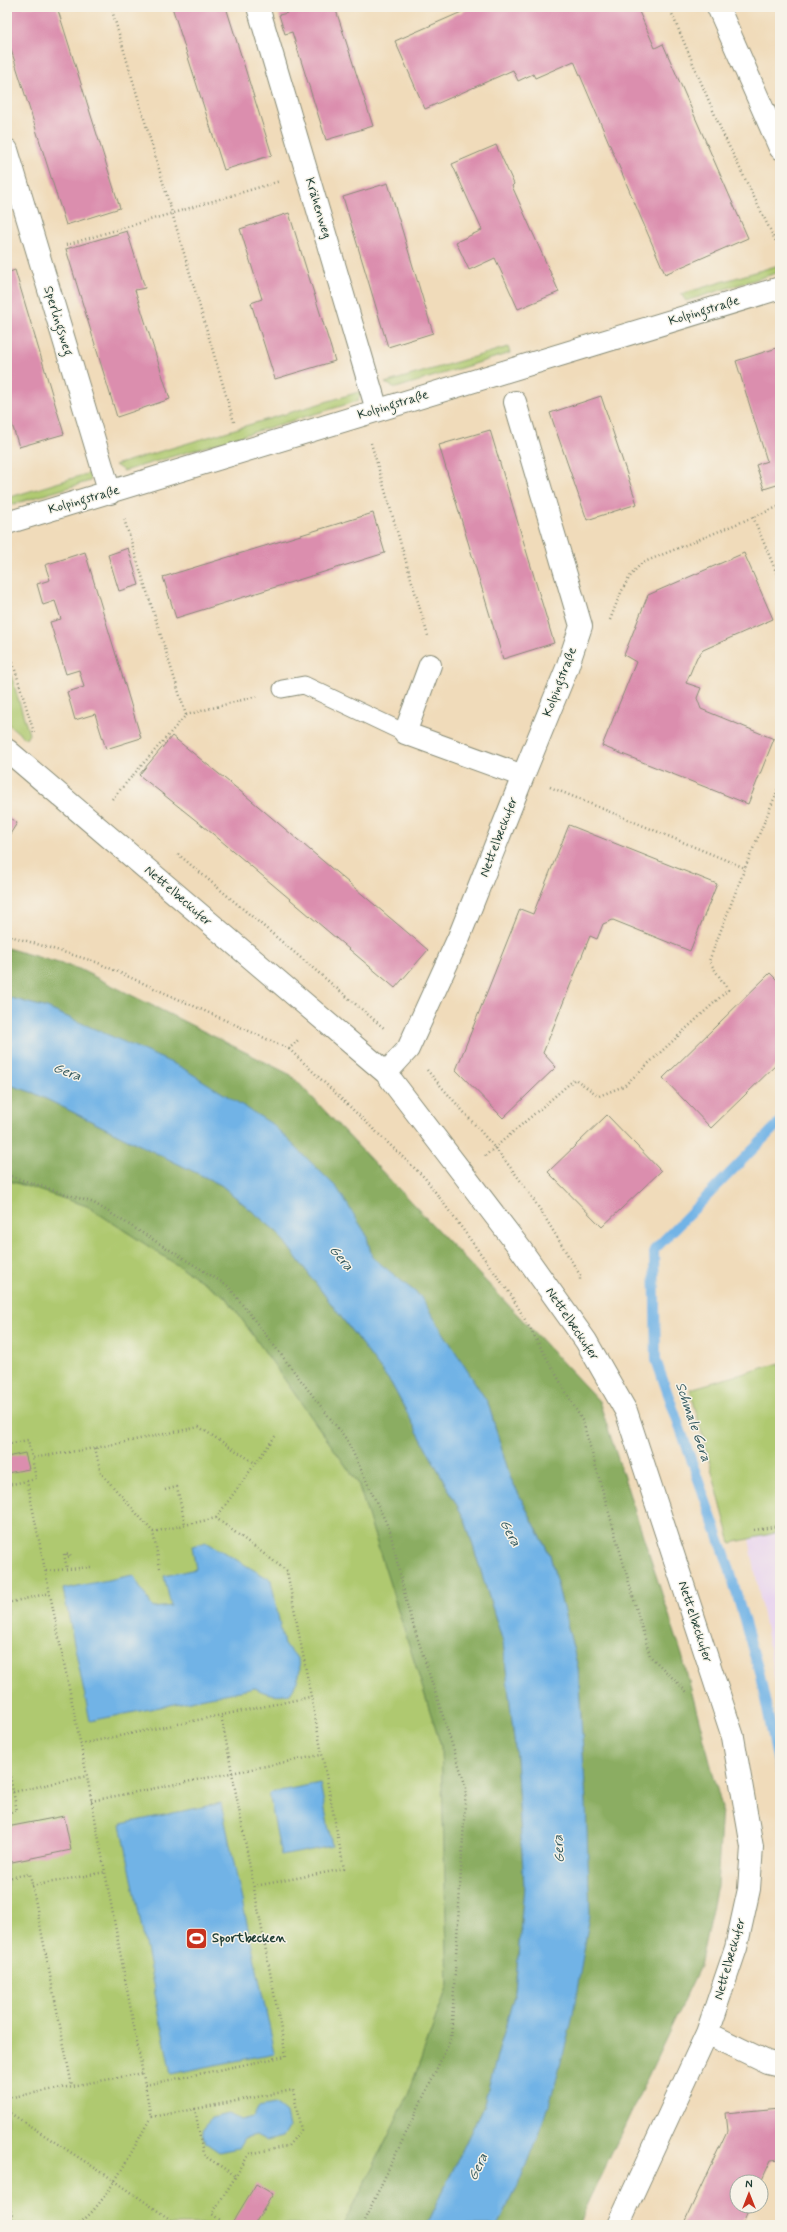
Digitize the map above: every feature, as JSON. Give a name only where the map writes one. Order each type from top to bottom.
[{"type":"street","name":"Krähenweg","points":[[258,7],[307,173],[370,412]]},
{"type":"street","points":[[718,7],[780,148]]},
{"type":"street","name":"Sperlingsweg","points":[[7,150],[113,492]]},
{"type":"street","name":"Kolpingstraße","points":[[7,523],[780,288]]},
{"type":"street","name":"Kolpingstraße","points":[[515,402],[581,626],[568,668],[523,776]]},
{"type":"street","points":[[430,665],[405,733],[523,776]]},
{"type":"street","name":"Nettelbeckufer","points":[[7,750],[386,1073],[519,1247],[586,1341],[626,1411],[733,1737],[752,1847],[749,1889],[736,1948],[707,2034],[618,2225]]},
{"type":"street","name":"Nettelbeckufer","points":[[386,1073],[408,1049],[459,937],[523,776]]},
{"type":"street","points":[[707,2034],[767,2062],[780,2065]]},
{"type":"lane","points":[[282,689],[304,685],[405,733]]},
{"type":"path","points":[[110,7],[234,423]]},
{"type":"path","points":[[669,7],[723,134],[780,250]]},
{"type":"path","points":[[38,254],[307,173]]},
{"type":"path","points":[[370,412],[433,650],[430,665]]},
{"type":"path","points":[[113,492],[186,715]]},
{"type":"path","points":[[608,626],[624,584],[630,574],[642,563],[780,506]]},
{"type":"path","points":[[753,517],[780,581]]},
{"type":"path","points":[[7,643],[34,735]]},
{"type":"path","points":[[112,799],[186,715],[282,689]]},
{"type":"path","points":[[523,776],[745,868]]},
{"type":"path","points":[[463,1174],[575,1079],[599,1096],[624,1086],[728,990],[709,961],[780,783]]},
{"type":"path","points":[[106,794],[118,804]]},
{"type":"path","points":[[776,794],[780,796]]},
{"type":"path","points":[[173,850],[408,1049],[494,1148],[524,1187],[557,1236],[580,1275],[580,1283]]},
{"type":"path","points":[[7,935],[96,962],[289,1049],[425,1178],[511,1296],[583,1422],[650,1656],[689,1694]]},
{"type":"path","points":[[289,1049],[320,1018]]},
{"type":"path","points":[[7,1175],[94,1203],[228,1286],[347,1440],[390,1531],[408,1609],[466,1786],[451,2039],[362,2225]]},
{"type":"path","points":[[32,1458],[95,1448],[199,1427],[255,1463]]},
{"type":"path","points":[[153,1532],[216,1518],[276,1435]]},
{"type":"path","points":[[7,1444],[28,1440],[36,1479],[7,1485]]},
{"type":"path","points":[[95,1448],[101,1472],[153,1532],[160,1568]]},
{"type":"path","points":[[26,1481],[46,1571],[87,1776],[151,2117],[115,2181],[85,2220],[76,2225]]},
{"type":"path","points":[[165,1490],[177,1487],[184,1524]]},
{"type":"path","points":[[216,1518],[287,1571],[344,1869],[255,1886]]},
{"type":"path","points":[[754,1530],[780,1526]]},
{"type":"path","points":[[66,1554],[67,1557],[71,1556],[69,1553],[64,1554],[67,1569]]},
{"type":"path","points":[[46,1571],[90,1567]]},
{"type":"path","points":[[7,1603],[50,1593]]},
{"type":"path","points":[[80,1744],[310,1697]]},
{"type":"path","points":[[145,2085],[286,2056],[255,1886],[221,1715]]},
{"type":"path","points":[[91,1801],[321,1755]]},
{"type":"path","points":[[7,1761],[17,1811],[7,1813]]},
{"type":"path","points":[[13,1792],[87,1776]]},
{"type":"path","points":[[7,1866],[8,1878],[30,1874],[72,2086]]},
{"type":"path","points":[[32,1886],[105,1872]]},
{"type":"path","points":[[7,2098],[143,2073]]},
{"type":"path","points":[[151,2117],[293,2090],[301,2130],[288,2146],[249,2154],[212,2214],[220,2220],[217,2225]]},
{"type":"path","points":[[195,2109],[203,2155],[236,2176]]},
{"type":"path","points":[[7,2111],[115,2181],[178,2225]]},
{"type":"path","points":[[7,2195],[14,2225]]},
{"type":"shaded area","points":[[780,1532],[780,1709],[749,1538]]},
{"type":"green space","points":[[779,265],[780,272],[686,301],[681,294]]},
{"type":"green space","points":[[508,347],[510,353],[396,388],[385,383]]},
{"type":"green space","points":[[362,391],[358,401],[124,471],[115,465]]},
{"type":"green space","points":[[93,472],[90,481],[7,506],[7,498]]},
{"type":"green space","points":[[7,662],[29,734],[26,739],[7,723]]},
{"type":"green space","points":[[7,948],[79,969],[291,1075],[599,1401],[682,1655],[722,1808],[717,1886],[700,1966],[578,2225],[498,2225],[517,2188],[586,1803],[578,1668],[550,1555],[510,1477],[488,1403],[388,1271],[372,1257],[366,1234],[47,1008],[7,997]]},
{"type":"green space","points":[[7,1084],[34,1093],[221,1185],[277,1232],[391,1383],[465,1520],[503,1642],[516,1757],[524,1886],[515,1992],[484,2104],[427,2225],[344,2225],[408,2095],[448,1985],[441,1746],[358,1483],[226,1297],[87,1206],[7,1180]]},
{"type":"green space","points":[[7,1180],[87,1206],[226,1297],[358,1483],[441,1746],[448,1985],[408,2095],[344,2225],[7,2225]]},
{"type":"green space","points":[[780,1363],[780,1532],[731,1543],[690,1389]]},
{"type":"water","name":"Gera","points":[[7,997],[47,1008],[181,1067],[272,1124],[337,1188],[366,1234],[372,1257],[420,1296],[488,1403],[510,1477],[550,1555],[578,1668],[586,1803],[590,1915],[571,2025],[549,2106],[517,2188],[498,2225],[427,2225],[484,2104],[515,1992],[524,1886],[516,1757],[503,1642],[465,1520],[391,1383],[277,1232],[221,1185],[34,1093],[7,1084]]},
{"type":"water","points":[[206,1542],[271,1580],[284,1645],[295,1656],[300,1667],[300,1673],[295,1686],[290,1693],[272,1694],[255,1688],[90,1721],[63,1589],[133,1575],[153,1608],[171,1606],[164,1576],[196,1569],[192,1546]]},
{"type":"water","points":[[320,1783],[332,1846],[281,1856],[269,1793]]},
{"type":"water","name":"Sportbecken","points":[[221,1803],[275,2053],[171,2074],[121,1824]]},
{"type":"water","points":[[275,2104],[286,2113],[289,2127],[283,2137],[267,2141],[256,2135],[244,2138],[238,2148],[219,2152],[206,2143],[203,2130],[211,2118],[229,2114],[240,2120],[253,2117],[258,2107]]},
{"type":"building","points":[[7,7],[57,7],[120,208],[66,225],[7,37]]},
{"type":"building","points":[[172,7],[226,7],[272,155],[224,170]]},
{"type":"building","points":[[285,7],[335,7],[373,126],[326,140],[292,32],[285,34],[279,15],[287,13]]},
{"type":"building","points":[[473,7],[637,7],[655,48],[663,44],[748,238],[665,274],[574,61],[535,78],[533,74],[518,81],[513,70],[425,109],[395,41]]},
{"type":"building","points":[[496,145],[514,184],[512,186],[559,292],[518,309],[495,258],[469,270],[456,242],[482,230],[452,164]]},
{"type":"building","points":[[388,183],[433,333],[388,347],[343,197]]},
{"type":"building","points":[[289,213],[335,361],[275,379],[251,303],[262,299],[240,229]]},
{"type":"building","points":[[127,231],[145,288],[135,290],[170,399],[117,417],[66,249]]},
{"type":"building","points":[[15,270],[64,434],[19,447],[7,408],[7,273]]},
{"type":"building","points":[[777,348],[780,358],[780,484],[764,489],[756,465],[767,461],[736,361]]},
{"type":"building","points":[[601,396],[637,504],[587,520],[550,413]]},
{"type":"building","points":[[490,430],[554,643],[503,659],[439,445]]},
{"type":"building","points":[[373,513],[385,553],[176,618],[163,577]]},
{"type":"building","points":[[128,548],[139,585],[119,591],[108,555]]},
{"type":"building","points":[[85,552],[141,738],[106,749],[95,714],[75,720],[67,692],[84,687],[79,670],[66,674],[50,622],[61,619],[55,601],[43,605],[37,584],[50,580],[45,565]]},
{"type":"building","points":[[744,553],[773,619],[703,650],[697,657],[686,683],[701,688],[697,698],[701,709],[774,739],[748,804],[602,746],[636,662],[624,655],[648,595]]},
{"type":"building","points":[[172,736],[245,795],[428,950],[395,988],[213,834],[139,775]]},
{"type":"building","points":[[7,816],[17,823],[7,839]]},
{"type":"building","points":[[569,825],[717,884],[690,951],[613,920],[603,924],[597,939],[590,936],[543,1053],[556,1067],[503,1118],[456,1070],[520,909],[533,914]]},
{"type":"building","points":[[770,973],[780,983],[780,1061],[711,1128],[663,1078]]},
{"type":"building","points":[[607,1115],[661,1171],[602,1227],[548,1172]]},
{"type":"building","points":[[25,1453],[29,1469],[7,1473],[7,1457]]},
{"type":"building","points":[[64,1816],[71,1850],[7,1863],[7,1827]]},
{"type":"building","points":[[780,2108],[780,2159],[771,2160],[765,2174],[729,2174],[729,2214],[747,2214],[742,2225],[683,2225],[727,2131],[725,2113]]},
{"type":"building","points":[[256,2184],[273,2194],[254,2225],[231,2225]]},
{"type":"waterway","name":"Schmale Gera","points":[[780,1122],[654,1250],[656,1360],[728,1564],[760,1675],[780,1772]]},
{"type":"place","name":"Sportbecken","points":[[197,1938]]}]
